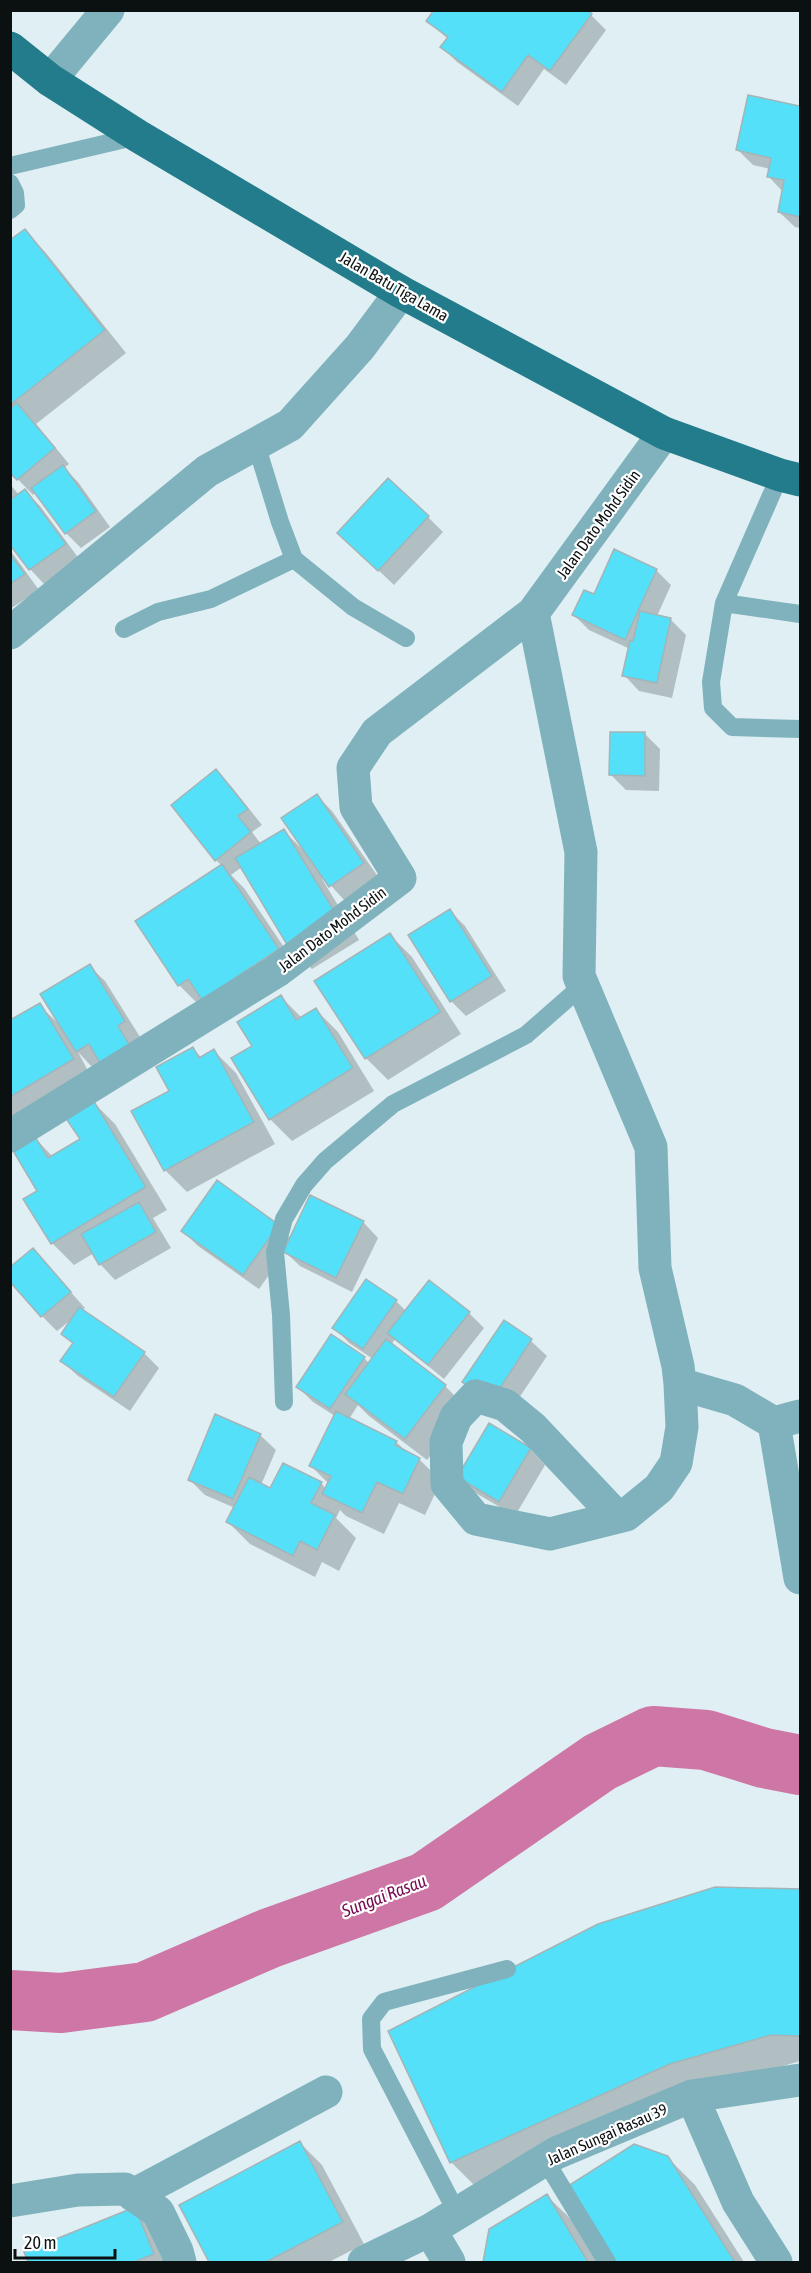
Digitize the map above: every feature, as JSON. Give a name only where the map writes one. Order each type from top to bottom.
[{"type":"main road","name":"Jalan Batu Tiga Lama","points":[[10,48],[50,80],[138,136],[401,292],[664,433],[790,477]]},
{"type":"street","points":[[50,80],[108,10]]},
{"type":"street","points":[[10,633],[207,471],[290,425],[360,347],[401,292]]},
{"type":"street","name":"Jalan Dato Mohd Sidin","points":[[10,1136],[277,971],[400,878],[356,807],[353,768],[377,732],[533,613],[664,433]]},
{"type":"street","points":[[533,613],[581,852],[579,976],[651,1148],[655,1268],[678,1366],[682,1427],[676,1463],[659,1488],[626,1515],[550,1534],[476,1519],[447,1484],[446,1442],[456,1417],[476,1396],[505,1405],[533,1428],[617,1517]]},
{"type":"street","points":[[680,1384],[735,1400],[787,1420],[801,1578]]},
{"type":"street","name":"Jalan Sungai Rasau 39","points":[[364,2262],[444,2222],[556,2153],[692,2096],[801,2080]]},
{"type":"street","points":[[133,2195],[326,2092]]},
{"type":"street","points":[[692,2096],[738,2202],[776,2262]]},
{"type":"street","points":[[10,2202],[78,2190],[124,2189],[158,2212],[180,2262]]},
{"type":"street","points":[[444,2222],[448,2262]]},
{"type":"lane","points":[[10,165],[138,136]]},
{"type":"lane","points":[[10,183],[15,193],[16,205],[10,210]]},
{"type":"lane","points":[[256,444],[294,559],[353,607],[406,639]]},
{"type":"lane","points":[[790,477],[724,603],[711,682],[713,708],[732,727],[801,729]]},
{"type":"lane","points":[[124,629],[158,612],[211,599],[294,559]]},
{"type":"lane","points":[[724,603],[801,614]]},
{"type":"lane","points":[[284,1402],[281,1315],[274,1252],[284,1219],[304,1185],[325,1161],[393,1104],[526,1035],[583,985]]},
{"type":"lane","points":[[444,2222],[372,2049],[371,2019],[384,2001],[507,1969]]},
{"type":"lane","points":[[545,2160],[607,2262]]},
{"type":"building","points":[[434,10],[587,10],[592,14],[550,71],[528,55],[502,92],[440,47],[448,37],[426,21]]},
{"type":"building","points":[[748,95],[800,106],[800,217],[778,212],[784,180],[767,177],[771,158],[736,150]]},
{"type":"building","points":[[25,229],[105,330],[10,405],[10,240]]},
{"type":"building","points":[[17,403],[55,448],[17,480],[10,473],[10,408]]},
{"type":"building","points":[[63,465],[96,511],[65,534],[31,488]]},
{"type":"building","points":[[388,478],[429,516],[378,571],[337,533]]},
{"type":"building","points":[[25,489],[66,544],[29,570],[10,545],[10,500]]},
{"type":"building","points":[[614,549],[657,569],[625,640],[572,615],[584,590],[594,594]]},
{"type":"building","points":[[10,554],[25,574],[10,584]]},
{"type":"building","points":[[640,611],[671,618],[657,683],[622,676],[630,640],[633,641]]},
{"type":"building","points":[[610,732],[645,732],[645,776],[609,775]]},
{"type":"building","points":[[216,769],[248,809],[238,816],[251,832],[215,861],[171,805]]},
{"type":"building","points":[[317,794],[364,863],[329,887],[281,818]]},
{"type":"building","points":[[284,829],[338,917],[289,948],[235,858]]},
{"type":"building","points":[[222,864],[279,949],[202,1000],[188,979],[178,986],[135,921]]},
{"type":"building","points":[[450,909],[492,976],[450,1002],[408,935]]},
{"type":"building","points":[[390,933],[441,1012],[365,1059],[314,981]]},
{"type":"building","points":[[90,964],[125,1021],[118,1026],[131,1047],[101,1065],[89,1044],[76,1052],[40,994]]},
{"type":"building","points":[[281,995],[296,1020],[316,1008],[353,1068],[269,1120],[231,1058],[252,1046],[237,1022]]},
{"type":"building","points":[[40,1003],[74,1059],[10,1097],[10,1020]]},
{"type":"building","points":[[193,1047],[199,1058],[214,1049],[254,1122],[164,1171],[131,1111],[169,1091],[156,1067]]},
{"type":"building","points":[[93,1100],[146,1187],[51,1244],[23,1199],[37,1191],[12,1149],[34,1135],[48,1158],[80,1139],[65,1117]]},
{"type":"building","points":[[217,1180],[279,1225],[243,1275],[181,1231]]},
{"type":"building","points":[[310,1195],[364,1221],[336,1278],[283,1252]]},
{"type":"building","points":[[139,1202],[156,1232],[99,1265],[81,1234]]},
{"type":"building","points":[[33,1248],[71,1292],[41,1317],[10,1282],[10,1267]]},
{"type":"building","points":[[366,1279],[397,1300],[363,1349],[332,1328]]},
{"type":"building","points":[[429,1280],[470,1312],[428,1365],[387,1333]]},
{"type":"building","points":[[79,1307],[145,1352],[114,1397],[60,1361],[73,1343],[61,1334]]},
{"type":"building","points":[[504,1320],[532,1339],[491,1402],[462,1382]]},
{"type":"building","points":[[331,1334],[365,1357],[330,1409],[296,1387]]},
{"type":"building","points":[[386,1339],[446,1385],[405,1439],[345,1394]]},
{"type":"building","points":[[336,1411],[397,1441],[395,1445],[420,1458],[403,1494],[377,1482],[362,1513],[322,1494],[331,1476],[309,1466]]},
{"type":"building","points":[[215,1414],[261,1434],[233,1499],[188,1480]]},
{"type":"building","points":[[489,1423],[531,1448],[499,1502],[457,1477]]},
{"type":"building","points":[[283,1463],[322,1482],[311,1503],[335,1515],[317,1550],[300,1541],[293,1556],[226,1522],[249,1477],[270,1488]]},
{"type":"building","points":[[715,1887],[800,1889],[800,2036],[771,2035],[670,2064],[450,2163],[388,2031],[598,1924]]},
{"type":"building","points":[[300,2141],[343,2222],[266,2262],[209,2262],[179,2205]]},
{"type":"building","points":[[634,2144],[668,2156],[735,2262],[616,2262],[568,2186]]},
{"type":"building","points":[[547,2194],[588,2262],[483,2262],[489,2229]]},
{"type":"building","points":[[135,2207],[154,2254],[134,2262],[28,2262],[24,2252]]},
{"type":"waterway","name":"Sungai Rasau","points":[[10,2000],[61,2003],[145,1992],[270,1938],[426,1882],[600,1762],[653,1736],[706,1740],[764,1758],[800,1765]]}]
